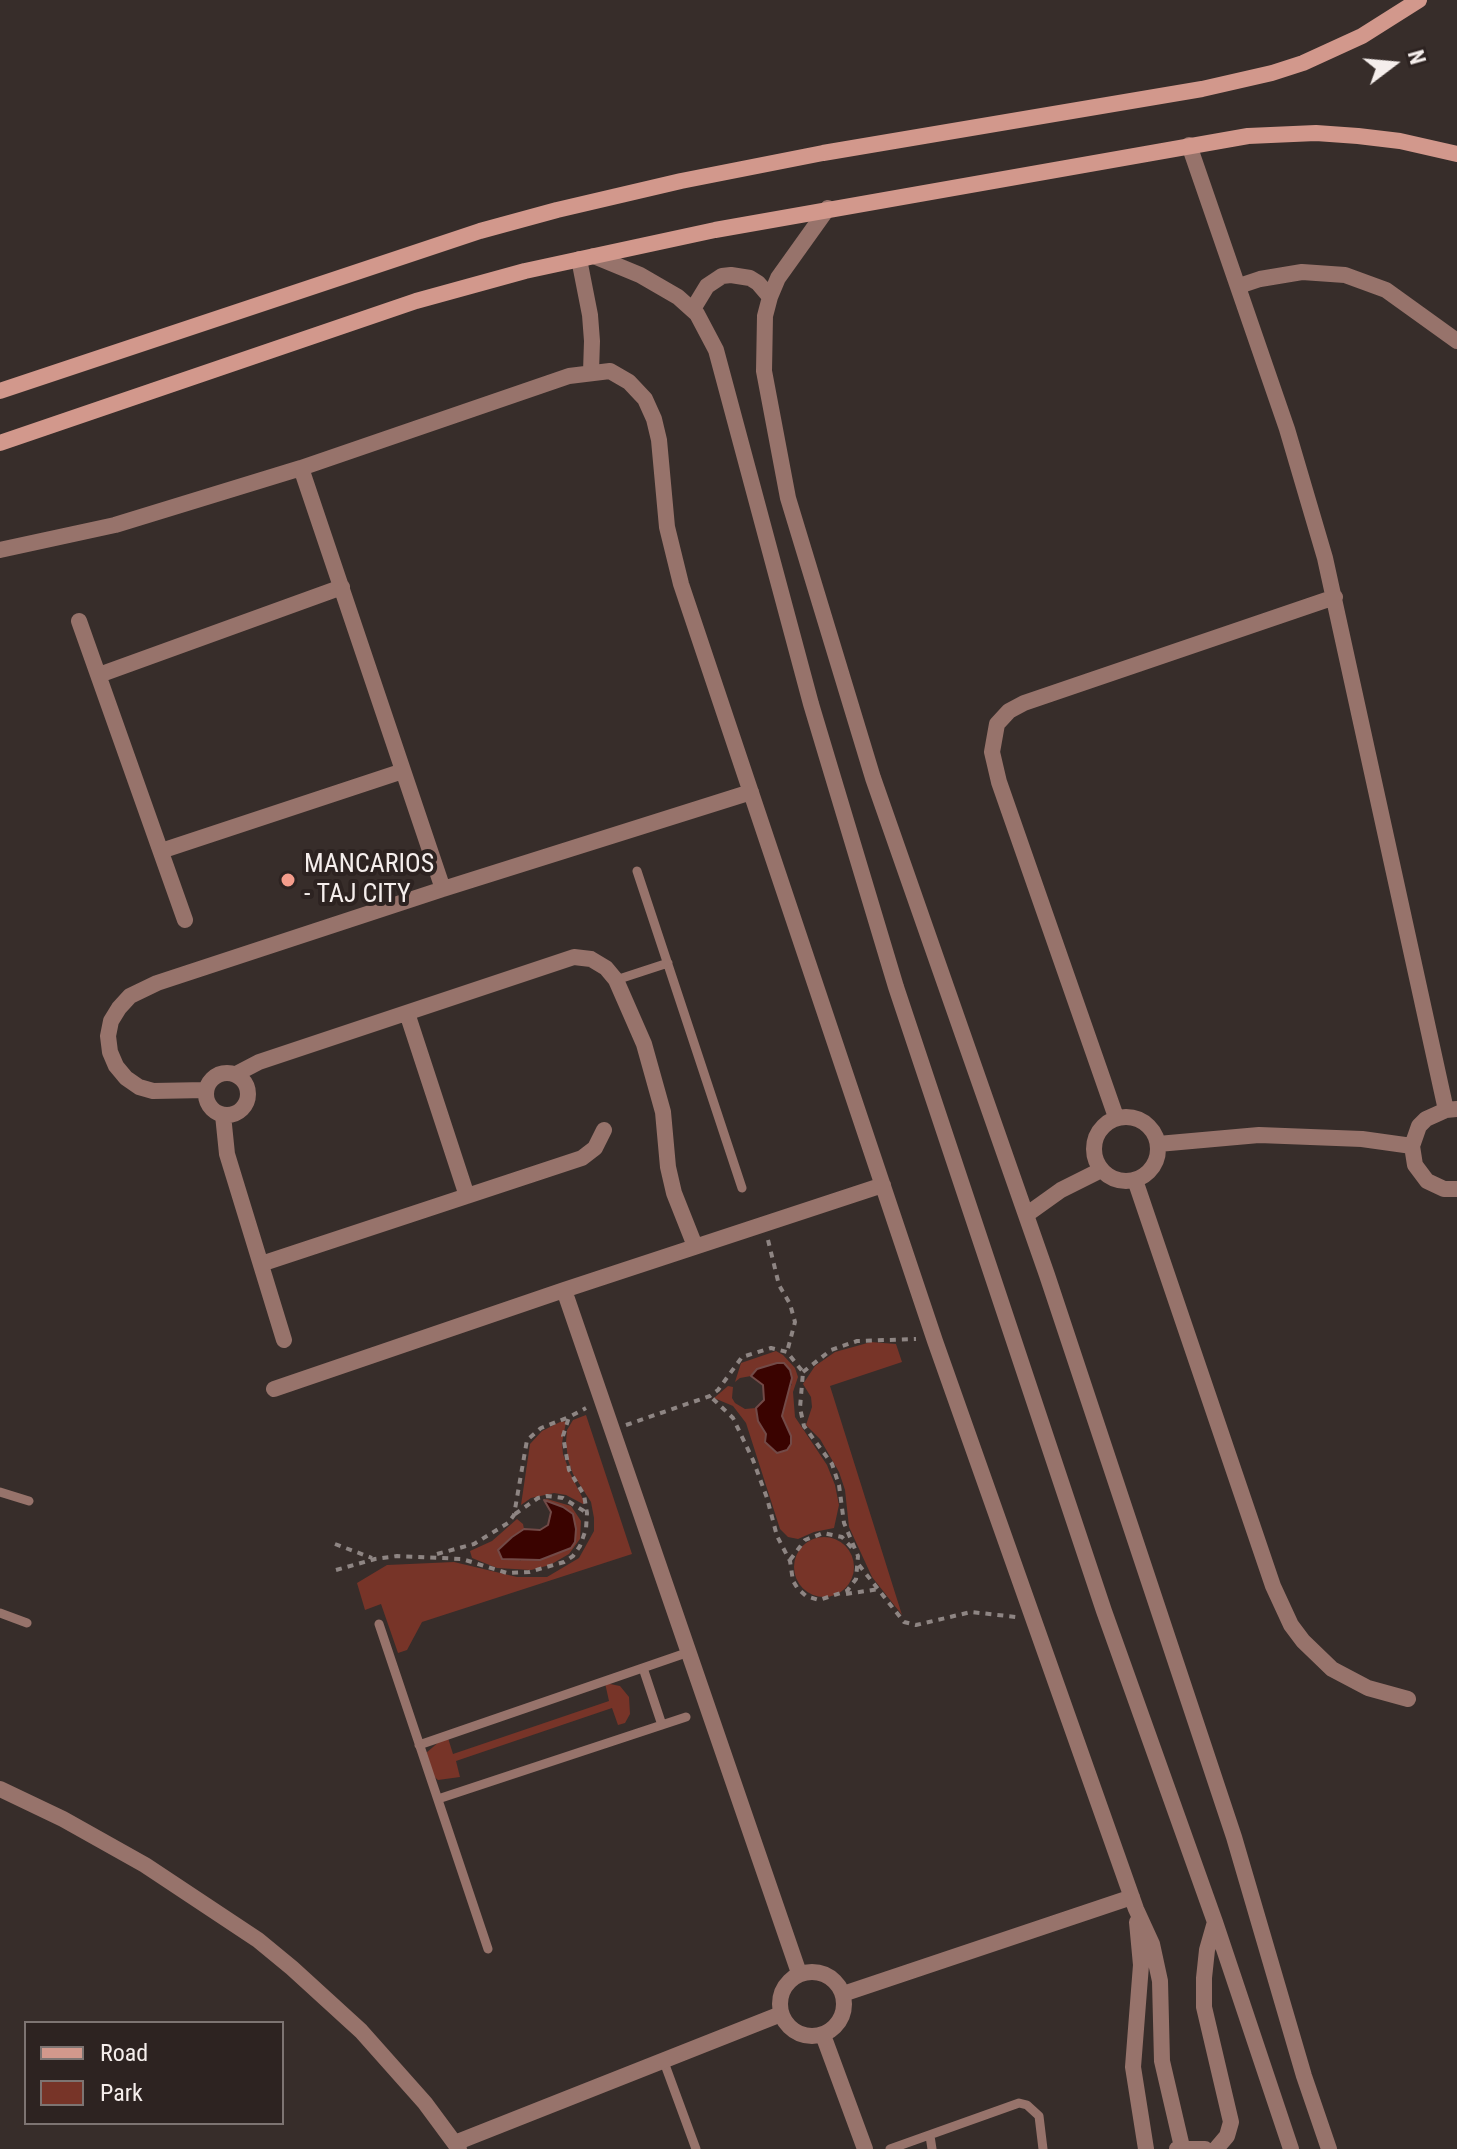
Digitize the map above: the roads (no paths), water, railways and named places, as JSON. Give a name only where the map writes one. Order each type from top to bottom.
[{"type":"main road","points":[[0,391],[480,231],[557,210],[823,153],[1202,89],[1272,73],[1303,63],[1362,36],[1419,0]]},
{"type":"main road","points":[[0,443],[363,318],[471,286],[586,257],[828,208],[1248,136],[1316,133],[1400,141],[1457,154]]},
{"type":"street","points":[[1189,145],[1295,455],[1335,597],[1451,1110],[1426,1119],[1419,1126],[1412,1146],[1415,1165],[1427,1181],[1444,1189],[1457,1189]]},
{"type":"street","points":[[828,208],[778,278],[770,297],[763,336],[764,371],[788,498],[882,806],[1026,1215],[1234,1837],[1304,2076],[1329,2149]]},
{"type":"street","points":[[591,372],[586,257],[663,286],[693,309],[711,336],[811,704],[896,987],[1104,1611],[1215,1922],[1291,2149]]},
{"type":"street","points":[[1239,286],[1302,272],[1345,275],[1386,290],[1457,341]]},
{"type":"street","points":[[693,309],[701,292],[722,276],[750,278],[770,297]]},
{"type":"street","points":[[0,550],[115,525],[301,468],[542,385],[591,372],[610,371],[629,382],[645,399],[659,440],[667,527],[681,584],[935,1341],[1134,1903],[1152,1944],[1160,1981],[1162,2061],[1179,2148],[1205,2149]]},
{"type":"street","points":[[301,468],[443,889]]},
{"type":"street","points":[[99,675],[342,587]]},
{"type":"street","points":[[1116,1117],[999,782],[993,762],[994,732],[1002,717],[1024,703],[1335,597]]},
{"type":"street","points":[[79,621],[185,920]]},
{"type":"street","points":[[161,851],[403,771]]},
{"type":"street","points":[[206,1090],[153,1091],[139,1087],[116,1066],[108,1036],[111,1021],[130,996],[157,983],[443,889],[751,792]]},
{"type":"street","points":[[206,1090],[217,1075],[236,1074],[259,1062],[574,957],[599,963],[616,980],[636,1022],[656,1079],[674,1193],[695,1246]]},
{"type":"street","points":[[407,1013],[467,1196]]},
{"type":"street","points":[[206,1090],[211,1108],[223,1115],[241,1111],[248,1101],[248,1088],[236,1074]]},
{"type":"street","points":[[223,1115],[227,1154],[284,1340]]},
{"type":"street","points":[[1116,1117],[1134,1117],[1142,1121],[1150,1127],[1158,1144],[1151,1170],[1135,1180],[1117,1180],[1101,1170],[1096,1163],[1093,1145],[1101,1128],[1116,1117]]},
{"type":"street","points":[[261,1264],[582,1158],[595,1148],[604,1130]]},
{"type":"street","points":[[1158,1144],[1209,1137],[1272,1135],[1362,1139],[1412,1146]]},
{"type":"street","points":[[1026,1215],[1061,1190],[1101,1170]]},
{"type":"street","points":[[1135,1180],[1273,1586],[1291,1625],[1332,1669],[1368,1688],[1408,1699]]},
{"type":"street","points":[[274,1389],[883,1185]]},
{"type":"street","points":[[564,1290],[799,1973]]},
{"type":"street","points":[[0,1789],[132,1857],[258,1940],[361,2031],[425,2103],[457,2146],[781,2014]]},
{"type":"street","points":[[843,1994],[1134,1903]]},
{"type":"street","points":[[1134,1903],[1141,1965],[1133,2067],[1146,2149]]},
{"type":"street","points":[[1215,1922],[1207,1950],[1204,2007],[1231,2122],[1227,2136],[1216,2149]]},
{"type":"street","points":[[812,1971],[825,1974],[836,1982],[843,1994],[845,2006],[841,2018],[834,2028],[823,2035],[810,2037],[797,2033],[787,2025],[781,2014],[779,2002],[782,1990],[799,1973],[812,1971]]},
{"type":"street","points":[[823,2035],[865,2149]]},
{"type":"lane","points":[[637,871],[742,1188]]},
{"type":"lane","points":[[616,980],[668,963]]},
{"type":"lane","points":[[0,1492],[29,1501]]},
{"type":"lane","points":[[0,1613],[27,1623]]},
{"type":"lane","points":[[379,1624],[488,1949]]},
{"type":"lane","points":[[419,1745],[689,1652]]},
{"type":"lane","points":[[643,1668],[662,1725]]},
{"type":"lane","points":[[438,1799],[686,1717]]},
{"type":"lane","points":[[664,2062],[696,2149]]},
{"type":"lane","points":[[890,2149],[1019,2103],[1034,2109],[1039,2116],[1043,2149]]},
{"type":"lane","points":[[930,2136],[932,2149]]},
{"type":"place","name":"MANCARIOS - TAJ CITY","points":[[288,880]]}]
